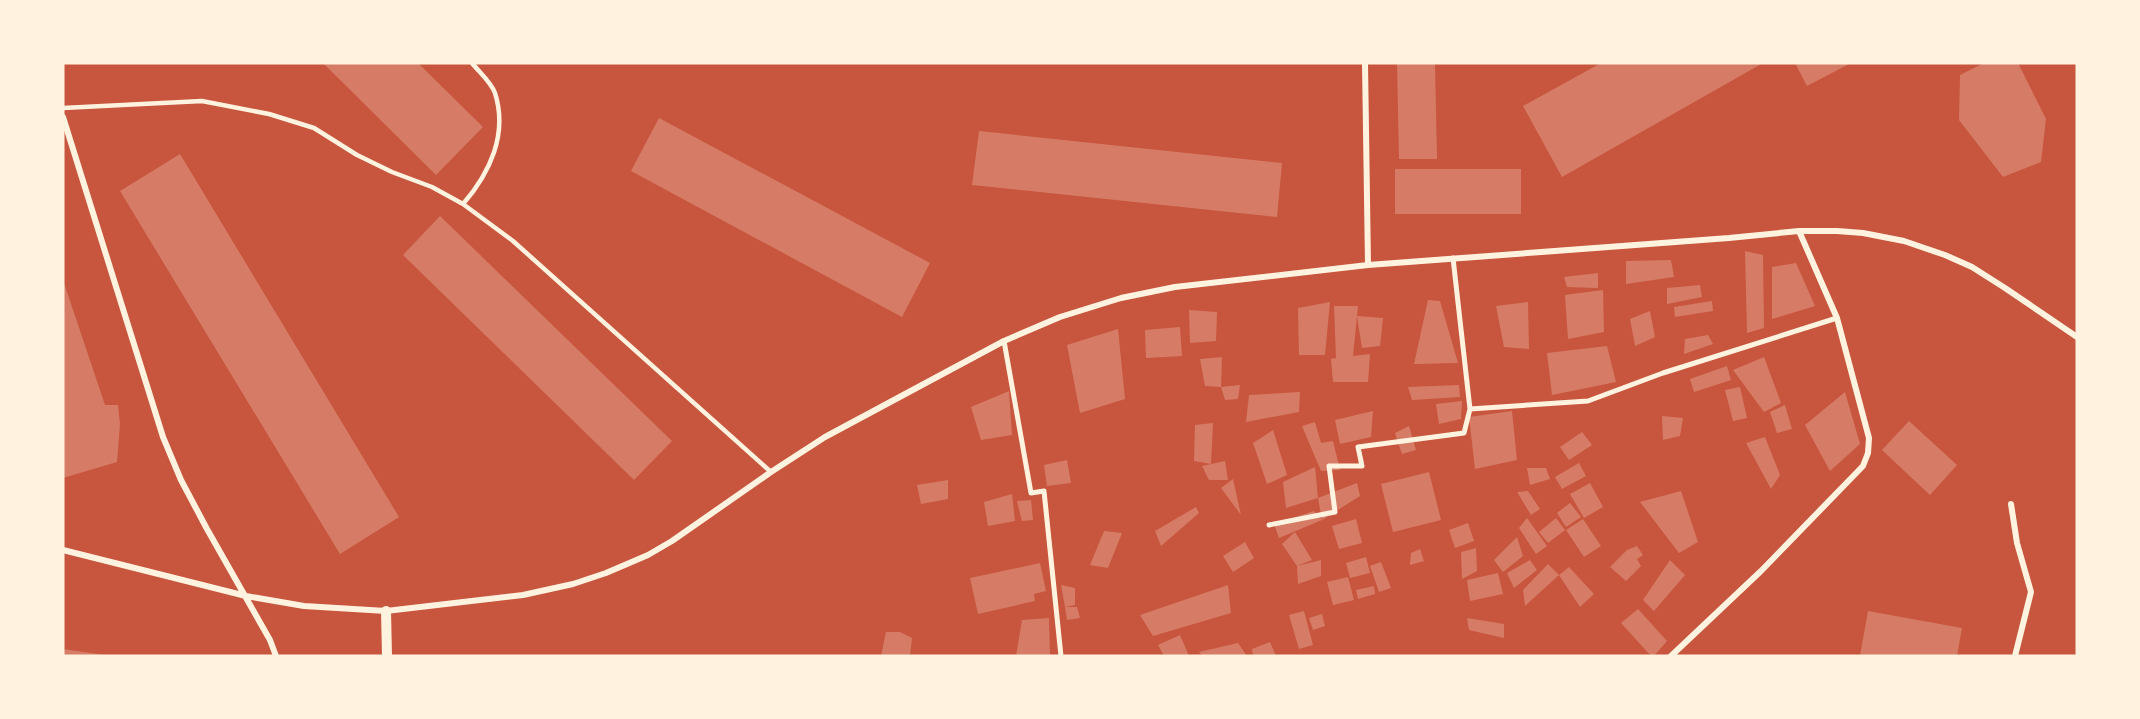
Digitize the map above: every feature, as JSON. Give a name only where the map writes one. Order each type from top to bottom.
[{"type":"street","points":[[1365,63],[1368,265]]},
{"type":"street","points":[[63,117],[163,437],[191,500],[270,640],[276,656]]},
{"type":"street","points":[[63,550],[246,596],[303,606],[386,611],[524,595],[573,584],[648,555],[825,437],[1004,341],[1060,317],[1121,298],[1175,288],[1368,265],[1799,231],[1863,233],[1904,241],[1972,267],[2077,337]]},
{"type":"street","points":[[1671,656],[1761,571],[1863,466],[1868,453],[1869,438],[1837,318],[1799,231]]},
{"type":"street","points":[[1269,525],[1335,512],[1329,466],[1362,466],[1358,447],[1464,433],[1470,409],[1453,258]]},
{"type":"street","points":[[1470,409],[1588,400],[1663,373],[1837,318]]},
{"type":"street","points":[[1004,341],[1031,493],[1044,491],[1061,656]]},
{"type":"street","points":[[2011,504],[2017,543],[2031,592],[2015,656]]},
{"type":"street","points":[[386,611],[387,656]]},
{"type":"lane","points":[[464,204],[479,186],[492,162],[500,130],[494,91],[472,63]]},
{"type":"lane","points":[[63,108],[202,101],[270,114],[315,128],[392,172],[432,187],[464,204],[513,241],[771,472]]},
{"type":"building","points":[[323,63],[418,63],[483,127],[436,175]]},
{"type":"building","points":[[1397,63],[1435,63],[1437,159],[1399,159]]},
{"type":"building","points":[[1601,63],[1763,63],[1562,177],[1523,106]]},
{"type":"building","points":[[1795,63],[1851,63],[1807,86]]},
{"type":"building","points":[[1984,63],[2018,63],[2046,119],[2041,162],[2003,177],[1959,120],[1960,75]]},
{"type":"building","points":[[659,118],[930,263],[902,317],[631,171]]},
{"type":"building","points":[[979,131],[1282,163],[1277,217],[972,185]]},
{"type":"building","points":[[180,154],[399,517],[340,554],[120,191]]},
{"type":"building","points":[[1395,169],[1521,169],[1521,214],[1395,214]]},
{"type":"building","points":[[440,216],[672,441],[634,480],[403,255]]},
{"type":"building","points":[[1745,251],[1763,255],[1764,328],[1747,333]]},
{"type":"building","points":[[1671,260],[1674,277],[1626,284],[1626,261]]},
{"type":"building","points":[[1796,263],[1815,306],[1772,319],[1772,267]]},
{"type":"building","points":[[1598,273],[1598,288],[1567,287],[1564,277]]},
{"type":"building","points":[[63,280],[105,405],[118,405],[120,424],[117,462],[63,478]]},
{"type":"building","points":[[1700,285],[1702,297],[1667,304],[1667,288]]},
{"type":"building","points":[[1603,290],[1604,332],[1568,339],[1565,295]]},
{"type":"building","points":[[1428,300],[1440,301],[1458,363],[1414,364]]},
{"type":"building","points":[[1712,301],[1713,311],[1675,317],[1674,307]]},
{"type":"building","points":[[1330,302],[1325,355],[1299,355],[1298,308]]},
{"type":"building","points":[[1528,302],[1529,349],[1504,347],[1496,306]]},
{"type":"building","points":[[1334,306],[1358,306],[1353,356],[1370,354],[1368,382],[1333,382],[1331,359],[1336,358]]},
{"type":"building","points":[[1189,310],[1217,312],[1216,341],[1190,343]]},
{"type":"building","points":[[1650,311],[1655,337],[1635,346],[1630,319]]},
{"type":"building","points":[[1357,316],[1383,318],[1380,346],[1362,348]]},
{"type":"building","points":[[1180,327],[1182,356],[1146,358],[1145,330]]},
{"type":"building","points":[[1118,329],[1125,399],[1080,413],[1067,345]]},
{"type":"building","points":[[1708,335],[1713,344],[1684,354],[1685,339]]},
{"type":"building","points":[[1607,346],[1616,382],[1552,395],[1547,353]]},
{"type":"building","points":[[1222,357],[1221,387],[1205,386],[1200,359]]},
{"type":"building","points":[[1764,357],[1781,403],[1764,412],[1733,370]]},
{"type":"building","points":[[1727,366],[1731,380],[1694,392],[1690,379]]},
{"type":"building","points":[[1240,385],[1238,399],[1225,400],[1221,387]]},
{"type":"building","points":[[1459,385],[1460,397],[1412,400],[1408,387]]},
{"type":"building","points":[[1740,387],[1747,418],[1733,421],[1725,390]]},
{"type":"building","points":[[1009,391],[1012,435],[981,440],[971,407]]},
{"type":"building","points":[[1300,392],[1299,412],[1246,422],[1249,395]]},
{"type":"building","points":[[1845,392],[1860,444],[1830,471],[1805,425]]},
{"type":"building","points":[[1462,401],[1461,419],[1439,424],[1436,404]]},
{"type":"building","points":[[1785,405],[1792,429],[1777,433],[1770,412]]},
{"type":"building","points":[[1373,411],[1371,437],[1340,444],[1335,420]]},
{"type":"building","points":[[1512,411],[1517,460],[1475,469],[1469,417]]},
{"type":"building","points":[[1662,416],[1683,418],[1680,436],[1663,440]]},
{"type":"building","points":[[1909,421],[1957,465],[1930,495],[1882,450]]},
{"type":"building","points":[[1315,422],[1321,443],[1333,441],[1340,470],[1321,471],[1302,426]]},
{"type":"building","points":[[1213,423],[1211,464],[1194,461],[1195,425]]},
{"type":"building","points":[[1409,426],[1416,450],[1402,454],[1395,433]]},
{"type":"building","points":[[1273,430],[1287,475],[1267,484],[1253,443]]},
{"type":"building","points":[[1582,432],[1592,445],[1569,460],[1560,447]]},
{"type":"building","points":[[1765,437],[1780,475],[1771,489],[1746,443]]},
{"type":"building","points":[[1067,460],[1071,483],[1047,486],[1044,465]]},
{"type":"building","points":[[1225,461],[1228,480],[1209,480],[1202,466]]},
{"type":"building","points":[[1579,463],[1586,476],[1562,489],[1555,477]]},
{"type":"building","points":[[1315,467],[1318,498],[1286,508],[1283,482]]},
{"type":"building","points":[[1527,468],[1546,468],[1550,479],[1530,485]]},
{"type":"building","points":[[1429,472],[1441,520],[1393,532],[1381,484]]},
{"type":"building","points":[[1233,479],[1241,515],[1221,488]]},
{"type":"building","points":[[948,480],[948,499],[921,504],[917,485]]},
{"type":"building","points":[[1357,483],[1360,496],[1322,520],[1318,498]]},
{"type":"building","points":[[1590,483],[1603,507],[1584,518],[1570,494]]},
{"type":"building","points":[[1528,491],[1540,509],[1531,515],[1517,492]]},
{"type":"building","points":[[1681,491],[1698,542],[1679,553],[1640,502]]},
{"type":"building","points":[[1012,494],[1015,521],[988,526],[984,502]]},
{"type":"building","points":[[1031,500],[1033,520],[1022,521],[1017,501]]},
{"type":"building","points":[[1570,503],[1581,517],[1566,527],[1557,513]]},
{"type":"building","points":[[1196,507],[1199,513],[1161,546],[1155,531]]},
{"type":"building","points":[[1314,511],[1322,520],[1279,538],[1274,524]]},
{"type":"building","points":[[1527,518],[1547,546],[1536,554],[1519,528]]},
{"type":"building","points":[[1556,518],[1565,530],[1548,543],[1539,532]]},
{"type":"building","points":[[1356,519],[1362,543],[1339,549],[1332,526]]},
{"type":"building","points":[[1583,519],[1601,546],[1584,557],[1566,530]]},
{"type":"building","points":[[1468,523],[1474,541],[1455,548],[1449,530]]},
{"type":"building","points":[[1104,531],[1122,533],[1108,568],[1090,565]]},
{"type":"building","points":[[1295,532],[1312,560],[1297,566],[1282,544]]},
{"type":"building","points":[[1517,537],[1523,556],[1503,572],[1494,560]]},
{"type":"building","points":[[1245,542],[1254,558],[1233,572],[1223,556]]},
{"type":"building","points":[[1637,546],[1643,555],[1637,559],[1641,566],[1626,581],[1610,567],[1627,550]]},
{"type":"building","points":[[1476,548],[1477,571],[1462,579],[1461,552]]},
{"type":"building","points":[[1420,549],[1424,561],[1410,565],[1411,553]]},
{"type":"building","points":[[1366,557],[1370,573],[1350,578],[1346,563]]},
{"type":"building","points":[[1321,560],[1321,576],[1298,584],[1297,566]]},
{"type":"building","points":[[1530,560],[1537,570],[1514,588],[1507,573]]},
{"type":"building","points":[[1670,560],[1685,575],[1654,611],[1643,600]]},
{"type":"building","points":[[1381,562],[1391,588],[1379,592],[1370,566]]},
{"type":"building","points":[[1040,563],[1046,591],[1034,594],[1035,601],[978,614],[970,578]]},
{"type":"building","points":[[1548,564],[1559,575],[1525,606],[1523,590]]},
{"type":"building","points":[[1569,567],[1594,594],[1580,607],[1559,575]]},
{"type":"building","points":[[1498,573],[1503,594],[1470,601],[1467,580]]},
{"type":"building","points":[[1348,577],[1354,600],[1333,605],[1327,582]]},
{"type":"building","points":[[1061,585],[1075,588],[1075,605],[1065,607]]},
{"type":"building","points":[[1228,585],[1231,613],[1153,636],[1140,615]]},
{"type":"building","points":[[1374,586],[1375,594],[1358,599],[1356,590]]},
{"type":"building","points":[[1065,607],[1077,607],[1080,618],[1067,620]]},
{"type":"building","points":[[1638,609],[1667,641],[1654,656],[1651,656],[1621,623]]},
{"type":"building","points":[[1304,611],[1313,645],[1299,649],[1289,615]]},
{"type":"building","points":[[1868,611],[1962,628],[1957,656],[1860,656]]},
{"type":"building","points":[[1322,614],[1325,626],[1313,630],[1309,618]]},
{"type":"building","points":[[1049,618],[1050,656],[1016,656],[1022,620]]},
{"type":"building","points":[[1467,618],[1504,624],[1504,638],[1469,630]]},
{"type":"building","points":[[886,632],[900,632],[912,638],[910,656],[881,656]]},
{"type":"building","points":[[1180,635],[1189,656],[1164,656],[1158,645]]},
{"type":"building","points":[[1270,642],[1276,656],[1253,656],[1252,649]]},
{"type":"building","points":[[1238,643],[1247,656],[1202,656],[1199,652]]},
{"type":"building","points":[[63,649],[105,655],[105,656],[63,656]]}]
